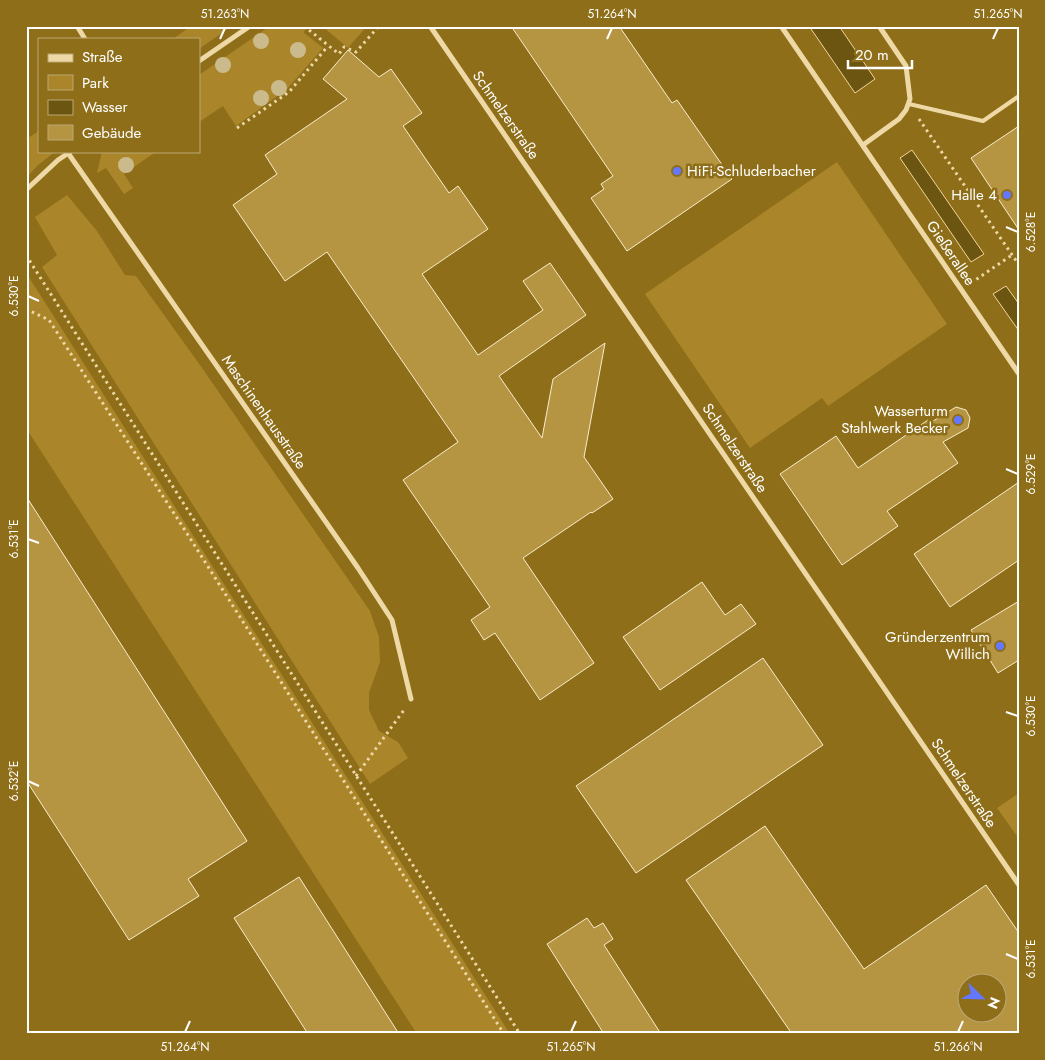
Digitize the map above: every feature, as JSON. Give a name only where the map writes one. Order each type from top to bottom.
[{"type":"street","points":[[77,26],[85,38]]},
{"type":"street","points":[[200,60],[250,26]]},
{"type":"street","name":"Schmelzerstraße","points":[[430,26],[1019,885]]},
{"type":"street","name":"Gießerallee","points":[[781,26],[1019,374]]},
{"type":"street","points":[[863,145],[896,122],[909,104],[910,99],[906,66],[879,26]]},
{"type":"street","points":[[26,190],[69,152]]},
{"type":"street","name":"Maschinenhausstraße","points":[[69,152],[358,568],[392,620],[412,699]]},
{"type":"lane","points":[[909,104],[983,121],[1019,96]]},
{"type":"path","points":[[304,26],[339,54],[344,47],[356,52],[379,26]]},
{"type":"path","points":[[237,128],[289,92],[328,46]]},
{"type":"path","points":[[909,104],[1019,265]]},
{"type":"path","points":[[26,255],[520,1034]]},
{"type":"path","points":[[980,278],[1012,255]]},
{"type":"path","points":[[26,309],[49,320],[188,535],[504,1034]]},
{"type":"path","points":[[356,776],[412,699]]},
{"type":"green space","points":[[191,26],[232,26],[200,48],[200,38],[174,38]]},
{"type":"green space","points":[[270,26],[311,26],[303,32],[323,48],[287,89],[236,126],[223,106],[200,121],[200,74]]},
{"type":"green space","points":[[322,26],[367,26],[348,48]]},
{"type":"green space","points":[[38,132],[38,152],[55,152],[37,166],[26,178],[26,139]]},
{"type":"green space","points":[[102,152],[156,152],[124,174],[133,188],[124,194],[106,168],[97,173]]},
{"type":"green space","points":[[837,162],[947,324],[828,406],[822,398],[750,448],[645,294]]},
{"type":"green space","points":[[67,195],[97,231],[125,275],[136,276],[200,365],[370,611],[379,637],[380,662],[369,693],[369,710],[379,731],[398,742],[408,758],[370,784],[42,267],[57,255],[35,217]]},
{"type":"green space","points":[[26,273],[510,1034],[417,1034],[26,428]]},
{"type":"green space","points":[[1019,793],[1019,839],[997,808]]},
{"type":"water","points":[[809,26],[839,26],[875,79],[855,93]]},
{"type":"water","points":[[912,150],[984,254],[971,262],[900,158]]},
{"type":"water","points":[[1006,286],[1019,304],[1019,331],[993,294]]},
{"type":"building","points":[[511,26],[619,26],[672,103],[677,100],[732,179],[627,251],[591,198],[604,189],[601,184],[613,176]]},
{"type":"building","points":[[348,50],[379,77],[391,69],[422,113],[403,126],[449,193],[458,186],[488,229],[422,274],[478,355],[543,310],[523,281],[550,263],[586,315],[499,376],[542,438],[553,379],[605,343],[584,457],[613,499],[523,558],[594,663],[540,700],[495,633],[484,640],[471,620],[490,607],[403,480],[458,442],[327,252],[285,281],[233,205],[277,174],[265,155],[347,99],[323,79]]},
{"type":"building","name":"Halle 4","points":[[1019,126],[1019,230],[971,158]]},
{"type":"building","points":[[956,407],[966,410],[970,418],[968,428],[943,442],[958,463],[887,511],[898,526],[842,565],[780,474],[836,436],[858,468],[928,420],[930,423]]},
{"type":"building","points":[[1019,482],[1019,560],[950,607],[914,554]]},
{"type":"building","points":[[26,496],[247,841],[188,879],[199,896],[129,940],[26,780]]},
{"type":"building","points":[[702,582],[725,615],[741,604],[756,624],[660,690],[623,637]]},
{"type":"building","name":"Gründerzentrum Willich","points":[[1019,601],[1019,660],[998,673],[971,630]]},
{"type":"building","points":[[763,658],[823,745],[636,873],[576,786]]},
{"type":"building","points":[[765,826],[864,969],[986,885],[1019,933],[1019,1034],[792,1034],[686,880]]},
{"type":"building","points":[[299,877],[399,1034],[308,1034],[234,918]]},
{"type":"building","points":[[587,918],[594,928],[603,923],[613,939],[604,945],[661,1034],[604,1034],[547,944]]},
{"type":"place","name":"HiFi-Schluderbacher","points":[[677,171]]},
{"type":"place","name":"Halle 4","points":[[1007,195]]},
{"type":"place","name":"Wasserturm Stahlwerk Becker","points":[[958,420]]},
{"type":"place","name":"Gründerzentrum Willich","points":[[1000,646]]}]
